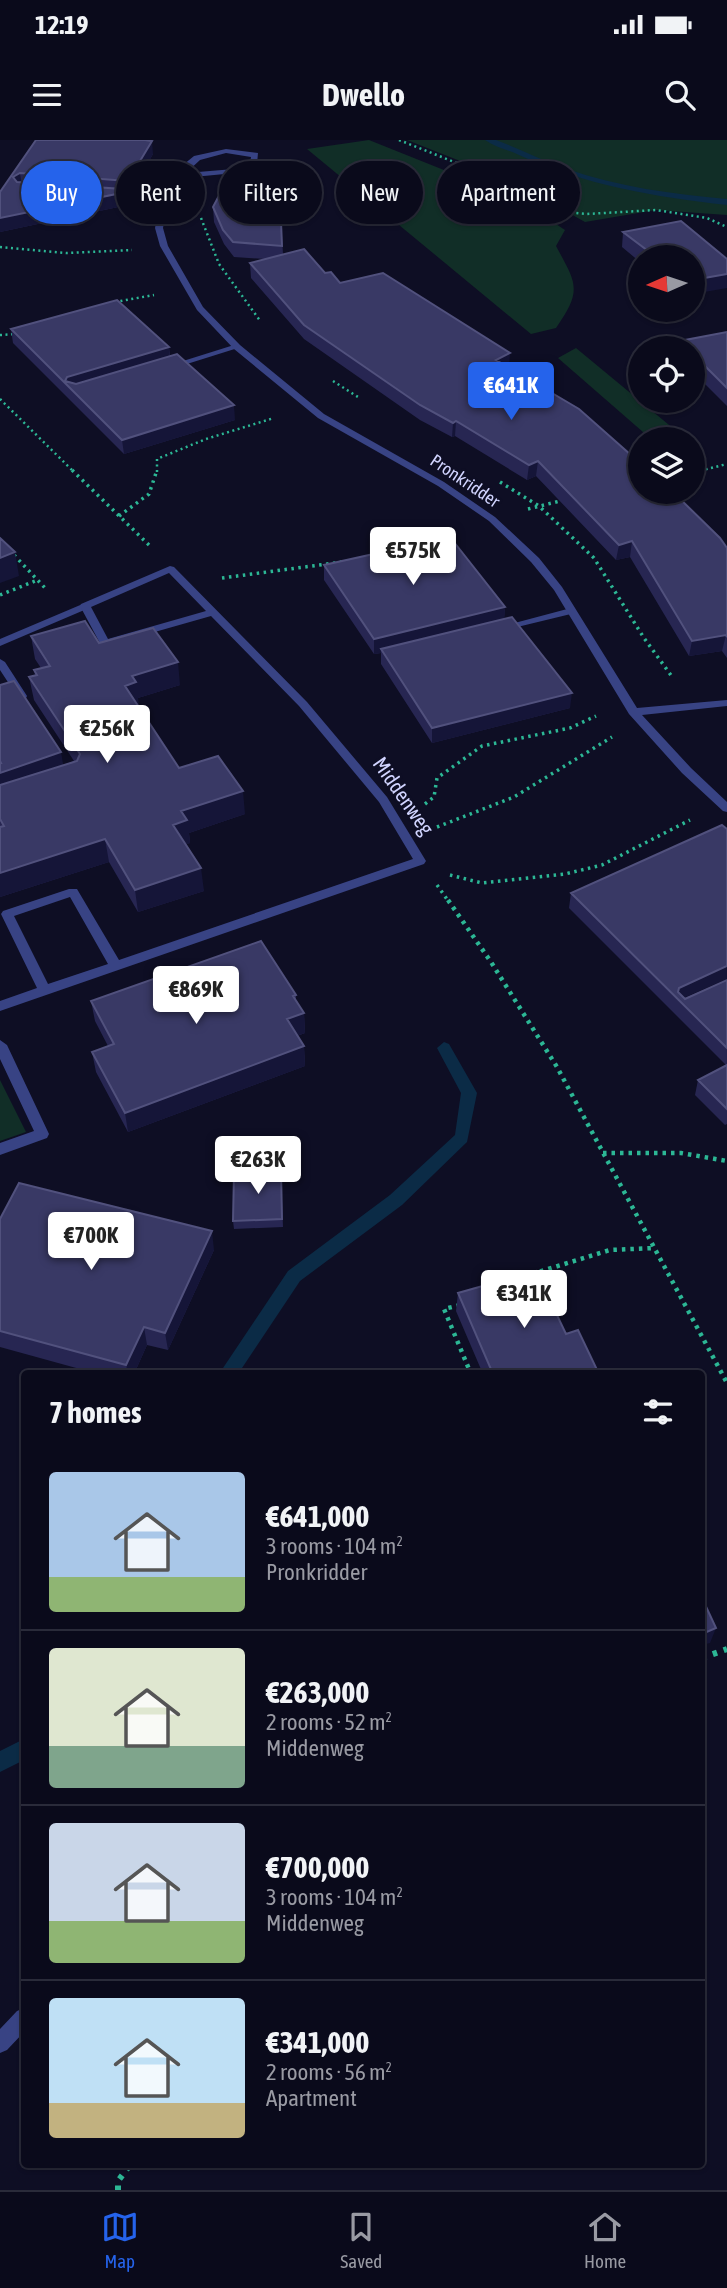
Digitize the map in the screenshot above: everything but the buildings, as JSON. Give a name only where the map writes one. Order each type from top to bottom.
[{"type":"street","name":"Pronkridder","points":[[226,151],[255,155],[253,164],[235,171],[181,176],[186,167],[197,158],[226,151]]},
{"type":"street","name":"Pronkridder","points":[[160,224],[164,246],[188,289],[200,308],[237,347],[314,411],[441,484],[492,519],[535,560],[558,589],[637,717],[684,771],[724,806]]},
{"type":"street","points":[[162,369],[237,347]]},
{"type":"street","points":[[0,643],[170,569]]},
{"type":"street","name":"Middenweg","points":[[0,1006],[115,965],[423,865],[383,800],[303,704],[170,569]]},
{"type":"street","points":[[85,606],[105,643],[215,612]]},
{"type":"street","points":[[494,630],[570,611]]},
{"type":"street","points":[[0,662],[30,709]]},
{"type":"street","points":[[637,717],[727,703]]},
{"type":"street","points":[[44,989],[7,914],[73,892],[115,965]]},
{"type":"street","points":[[0,1045],[42,1133],[0,1149]]},
{"type":"street","points":[[0,2043],[21,2021]]},
{"type":"path","points":[[399,140],[502,181],[565,212],[587,214],[656,210],[707,218],[727,227]]},
{"type":"path","points":[[0,247],[58,254],[100,255],[209,239]]},
{"type":"path","points":[[104,305],[231,281]]},
{"type":"path","points":[[0,335],[26,330]]},
{"type":"path","points":[[119,516],[148,496],[158,482],[158,459],[242,426],[314,411],[356,396]]},
{"type":"path","points":[[0,399],[170,569]]},
{"type":"path","points":[[705,469],[727,464]]},
{"type":"path","points":[[407,548],[492,519],[564,500]]},
{"type":"path","points":[[10,550],[35,581],[74,612]]},
{"type":"path","points":[[187,586],[245,573],[352,561]]},
{"type":"path","points":[[0,595],[35,581]]},
{"type":"path","points":[[393,818],[418,810],[434,797],[437,778],[482,746],[570,728],[591,719],[622,696]]},
{"type":"path","points":[[407,839],[514,797],[548,778],[637,717]]},
{"type":"path","points":[[423,865],[482,883],[565,874],[602,865],[724,806]]},
{"type":"path","points":[[423,865],[491,962],[556,1067],[727,1383]]},
{"type":"path","points":[[603,1153],[649,1151],[704,1155],[727,1161]]},
{"type":"path","points":[[523,1277],[610,1250],[654,1248]]},
{"type":"path","points":[[469,1302],[444,1309],[469,1370]]},
{"type":"path","points":[[705,1657],[727,1650]]},
{"type":"path","points":[[118,2190],[118,2181],[128,2168]]},
{"type":"green space","points":[[369,140],[421,161],[336,161],[336,173],[307,149]]},
{"type":"green space","points":[[407,140],[727,140],[727,215],[656,210],[585,222],[580,219],[580,161],[460,161]]},
{"type":"green space","points":[[423,162],[437,167],[437,224],[556,224],[565,230],[556,246],[572,278],[573,295],[556,328],[531,334],[398,224],[423,224]]},
{"type":"green space","points":[[576,348],[628,391],[628,413],[655,413],[671,427],[637,427],[558,358]]},
{"type":"green space","points":[[0,1080],[26,1132],[0,1141]]},
{"type":"waterway","points":[[489,140],[563,171],[603,183],[665,195],[727,202]]},
{"type":"waterway","points":[[231,1370],[294,1276],[396,1200],[462,1138],[469,1093],[444,1048]]},
{"type":"waterway","points":[[0,1762],[21,1751]]}]
